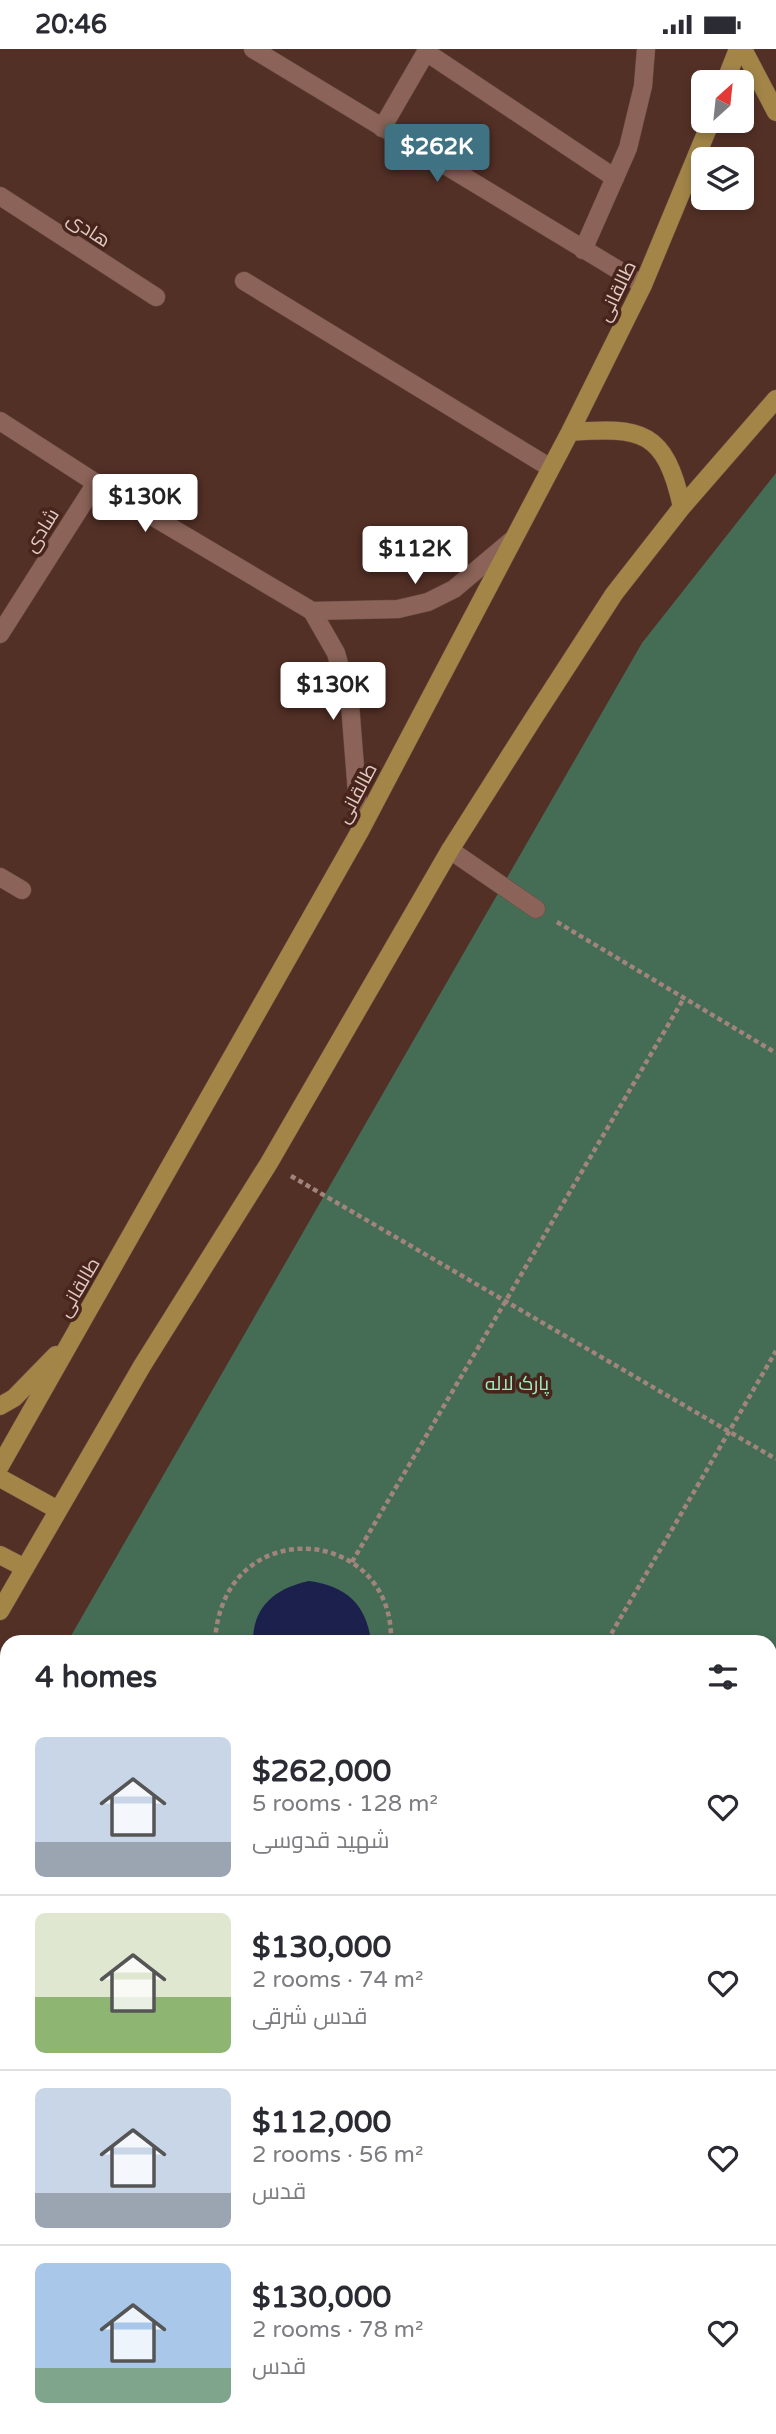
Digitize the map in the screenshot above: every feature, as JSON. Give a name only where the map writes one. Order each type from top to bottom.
[{"type":"main road","points":[[730,70],[740,49]]},
{"type":"main road","points":[[740,49],[776,112]]},
{"type":"main road","name":"طالقانی","points":[[0,1466],[360,831],[549,467],[570,432],[643,285],[706,133]]},
{"type":"main road","points":[[0,1611],[142,1366],[269,1163],[450,850],[614,594],[682,507],[776,398]]},
{"type":"main road","points":[[570,432],[638,432],[660,449],[674,472],[682,507]]},
{"type":"main road","points":[[0,1406],[14,1398],[73,1337]]},
{"type":"main road","points":[[0,1478],[58,1510]]},
{"type":"main road","points":[[0,1555],[25,1568]]},
{"type":"street","points":[[253,49],[643,285]]},
{"type":"street","points":[[583,250],[628,148],[643,86],[646,49]]},
{"type":"street","points":[[382,128],[426,52],[615,178]]},
{"type":"street","name":"هادی","points":[[0,196],[156,297]]},
{"type":"street","points":[[244,281],[549,467]]},
{"type":"street","points":[[0,421],[96,483],[312,611],[336,653],[351,704],[360,831]]},
{"type":"street","name":"شادی","points":[[0,634],[96,483]]},
{"type":"street","points":[[312,611],[398,609],[428,602],[454,589],[511,541]]},
{"type":"street","points":[[450,850],[536,909]]},
{"type":"street","points":[[0,877],[22,890]]},
{"type":"path","points":[[536,909],[776,1053]]},
{"type":"path","points":[[352,1562],[684,998]]},
{"type":"path","points":[[269,1163],[776,1459]]},
{"type":"path","points":[[611,1635],[776,1351]]},
{"type":"path","points":[[216,1635],[217,1617],[227,1591],[245,1569],[270,1554],[307,1549],[326,1551],[352,1562],[374,1583],[387,1609],[390,1635]]},
{"type":"green space","name":"پارک لاله","points":[[776,473],[776,1635],[71,1635],[642,643]]},
{"type":"shaded area","points":[[309,1581],[322,1583],[344,1592],[359,1607],[370,1635],[254,1635],[262,1608],[277,1594]]}]
